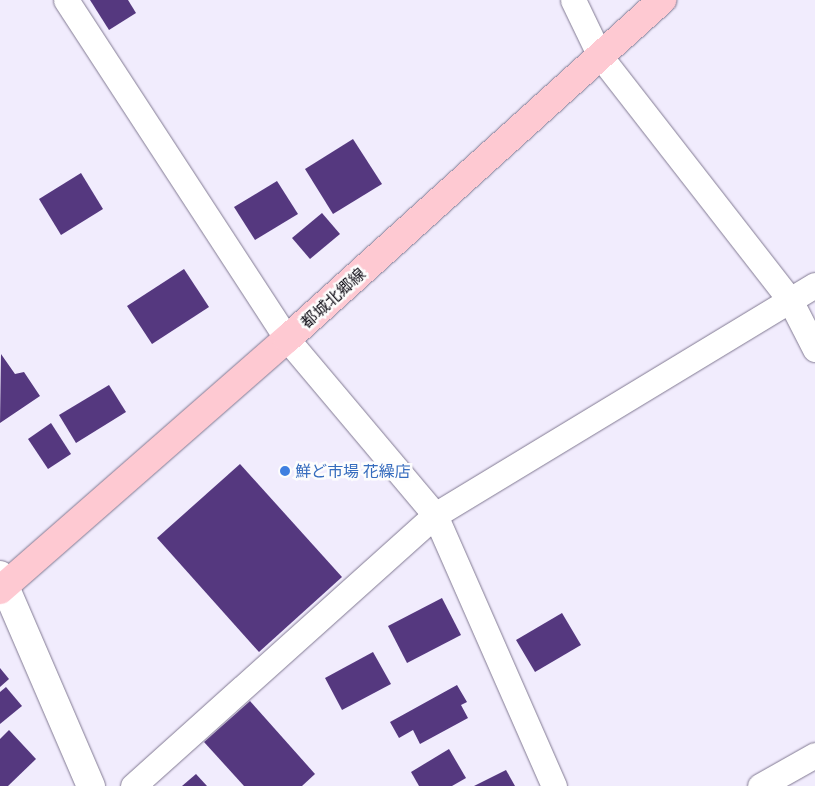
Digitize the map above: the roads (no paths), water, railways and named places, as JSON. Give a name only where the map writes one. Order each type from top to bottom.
[{"type":"main road","name":"都城北郷線","points":[[2,583],[287,339],[662,0]]},
{"type":"street","points":[[66,0],[287,339],[435,515],[554,786]]},
{"type":"street","points":[[573,0],[600,56],[790,300],[815,349]]},
{"type":"street","points":[[133,786],[435,515],[815,284]]},
{"type":"street","points":[[2,583],[91,786]]},
{"type":"street","points":[[760,786],[815,755]]},
{"type":"place","name":"鮮ど市場 花繰店","points":[[285,471]]}]
